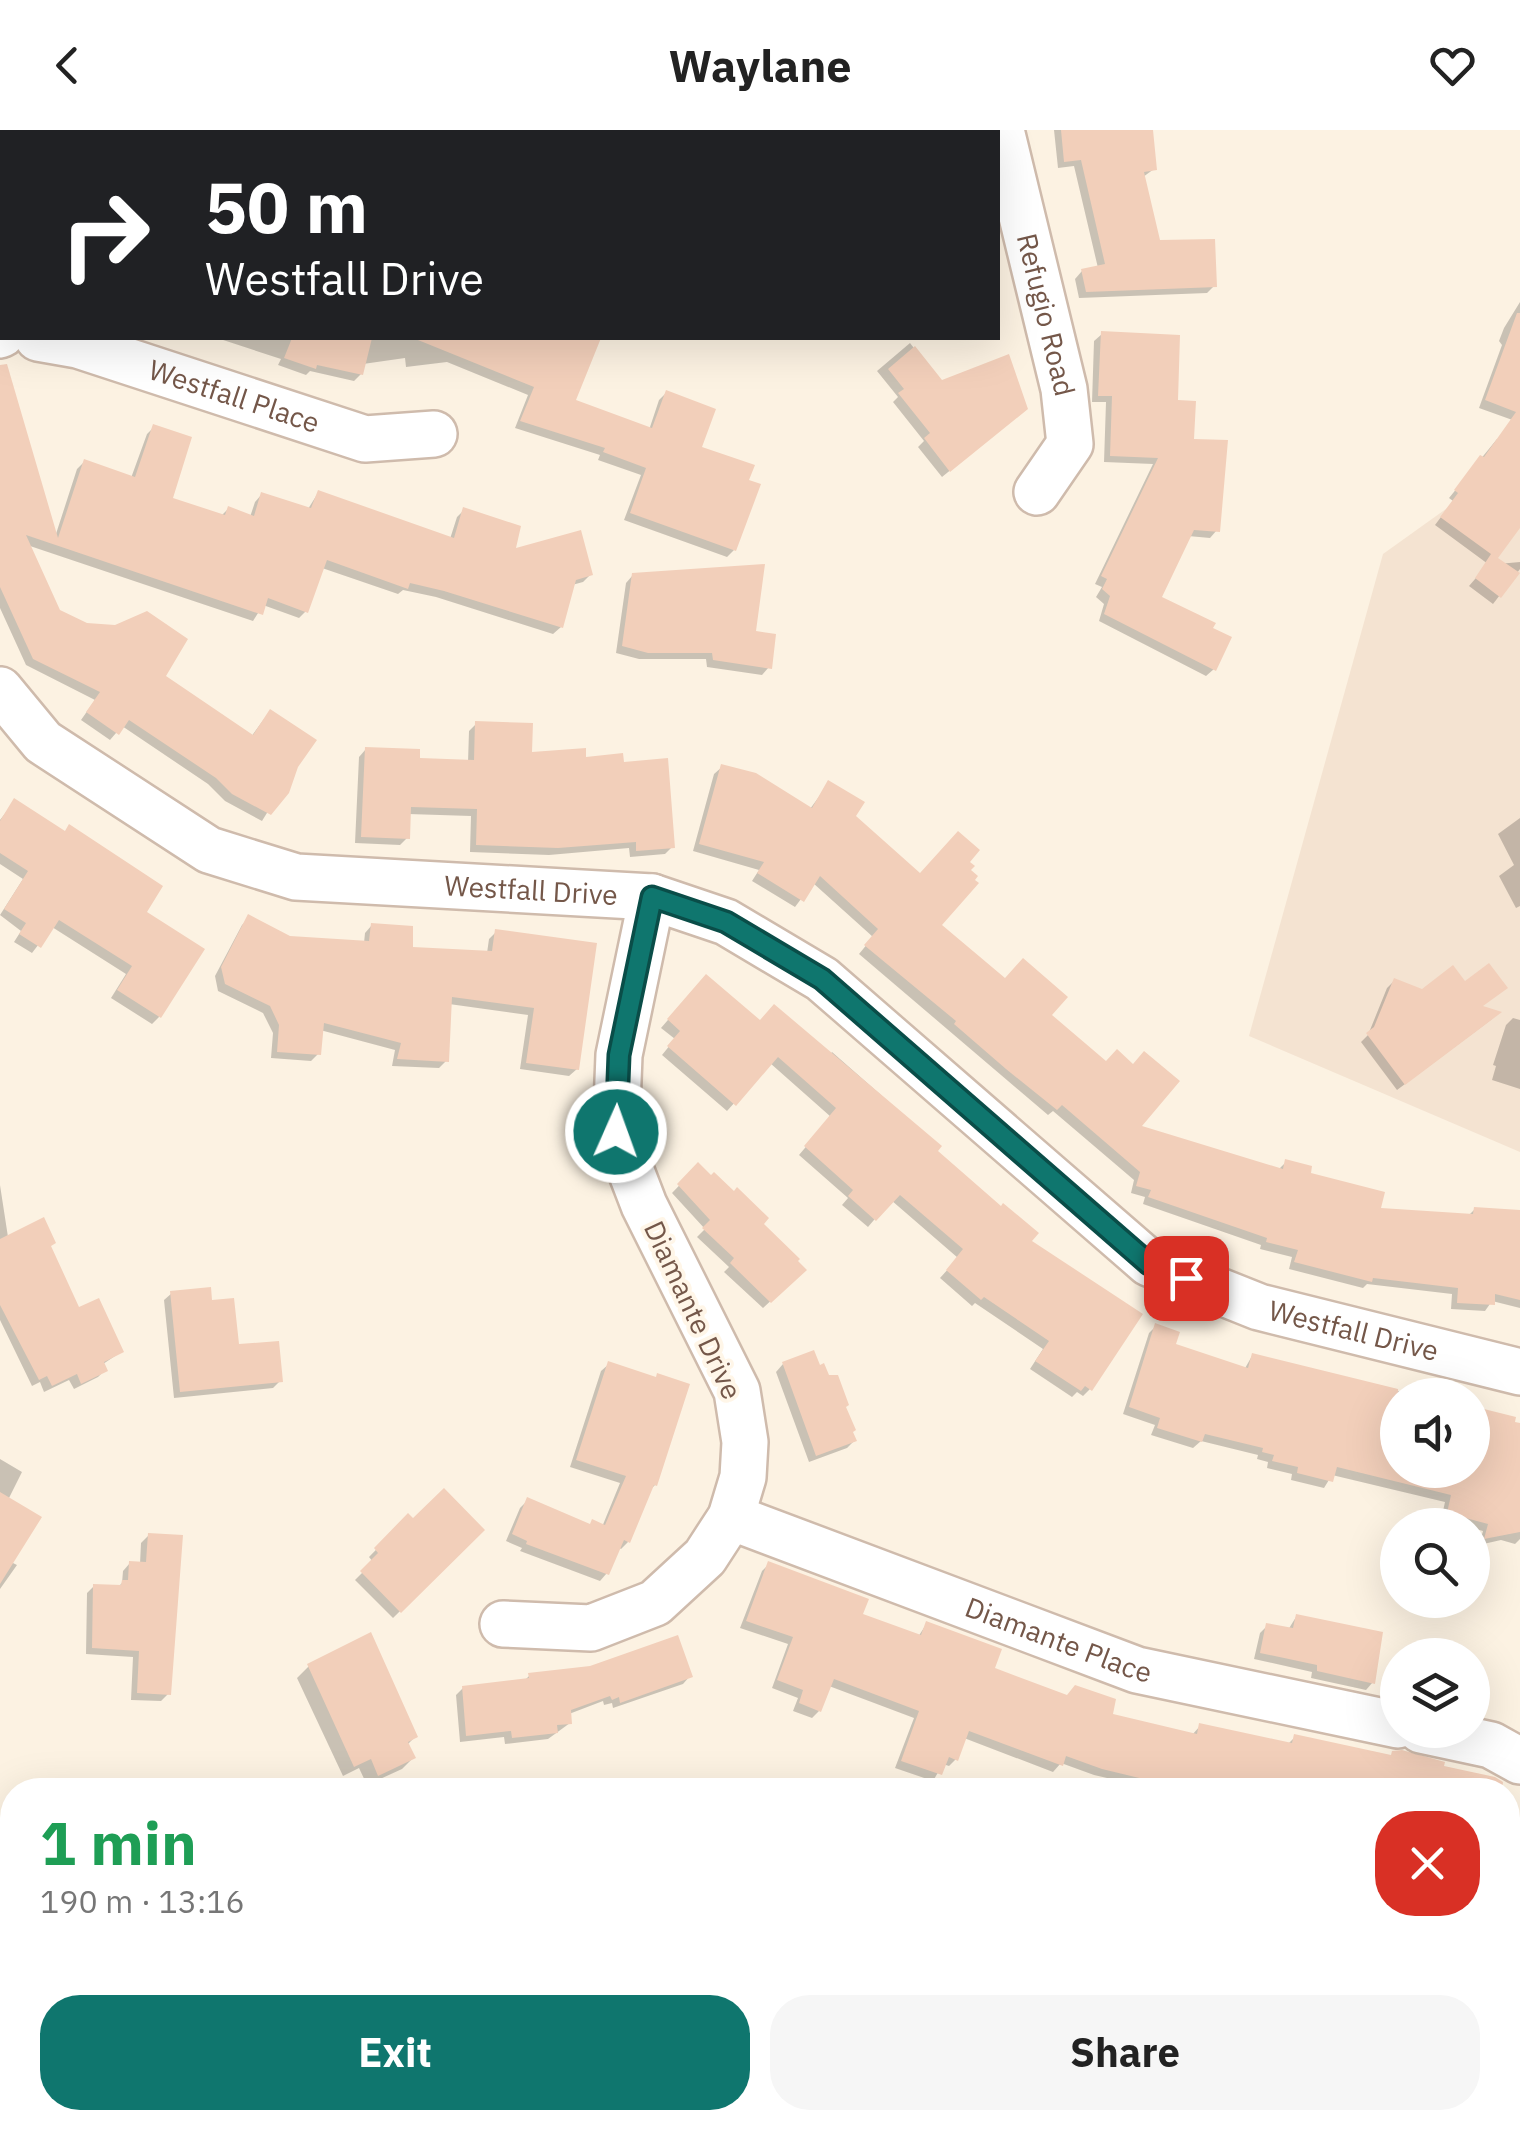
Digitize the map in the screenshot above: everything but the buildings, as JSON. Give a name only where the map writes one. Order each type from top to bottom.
[{"type":"street","name":"Refugio Road","points":[[1001,130],[1064,389],[1070,444],[1037,492]]},
{"type":"street","name":"Westfall Place","points":[[49,340],[78,345],[365,440],[434,434]]},
{"type":"street","name":"Westfall Drive","points":[[0,690],[43,742],[209,850],[296,877],[652,897],[726,922],[822,979],[1149,1264],[1259,1307],[1520,1372]]},
{"type":"street","name":"Diamante Drive","points":[[503,1624],[592,1628],[655,1602],[705,1557],[731,1517],[743,1478],[745,1442],[736,1391],[644,1205],[616,1132],[619,1055],[652,897]]},
{"type":"street","name":"Diamante Place","points":[[731,1517],[1137,1670],[1380,1721]]},
{"type":"street","points":[[1490,1745],[1520,1760]]},
{"type":"shaded area","points":[[1520,456],[1520,1152],[1249,1036],[1383,554]]},
{"type":"route","points":[[616,1132],[619,1055],[652,897],[726,922],[822,979],[1149,1264],[1186,1278]]}]
